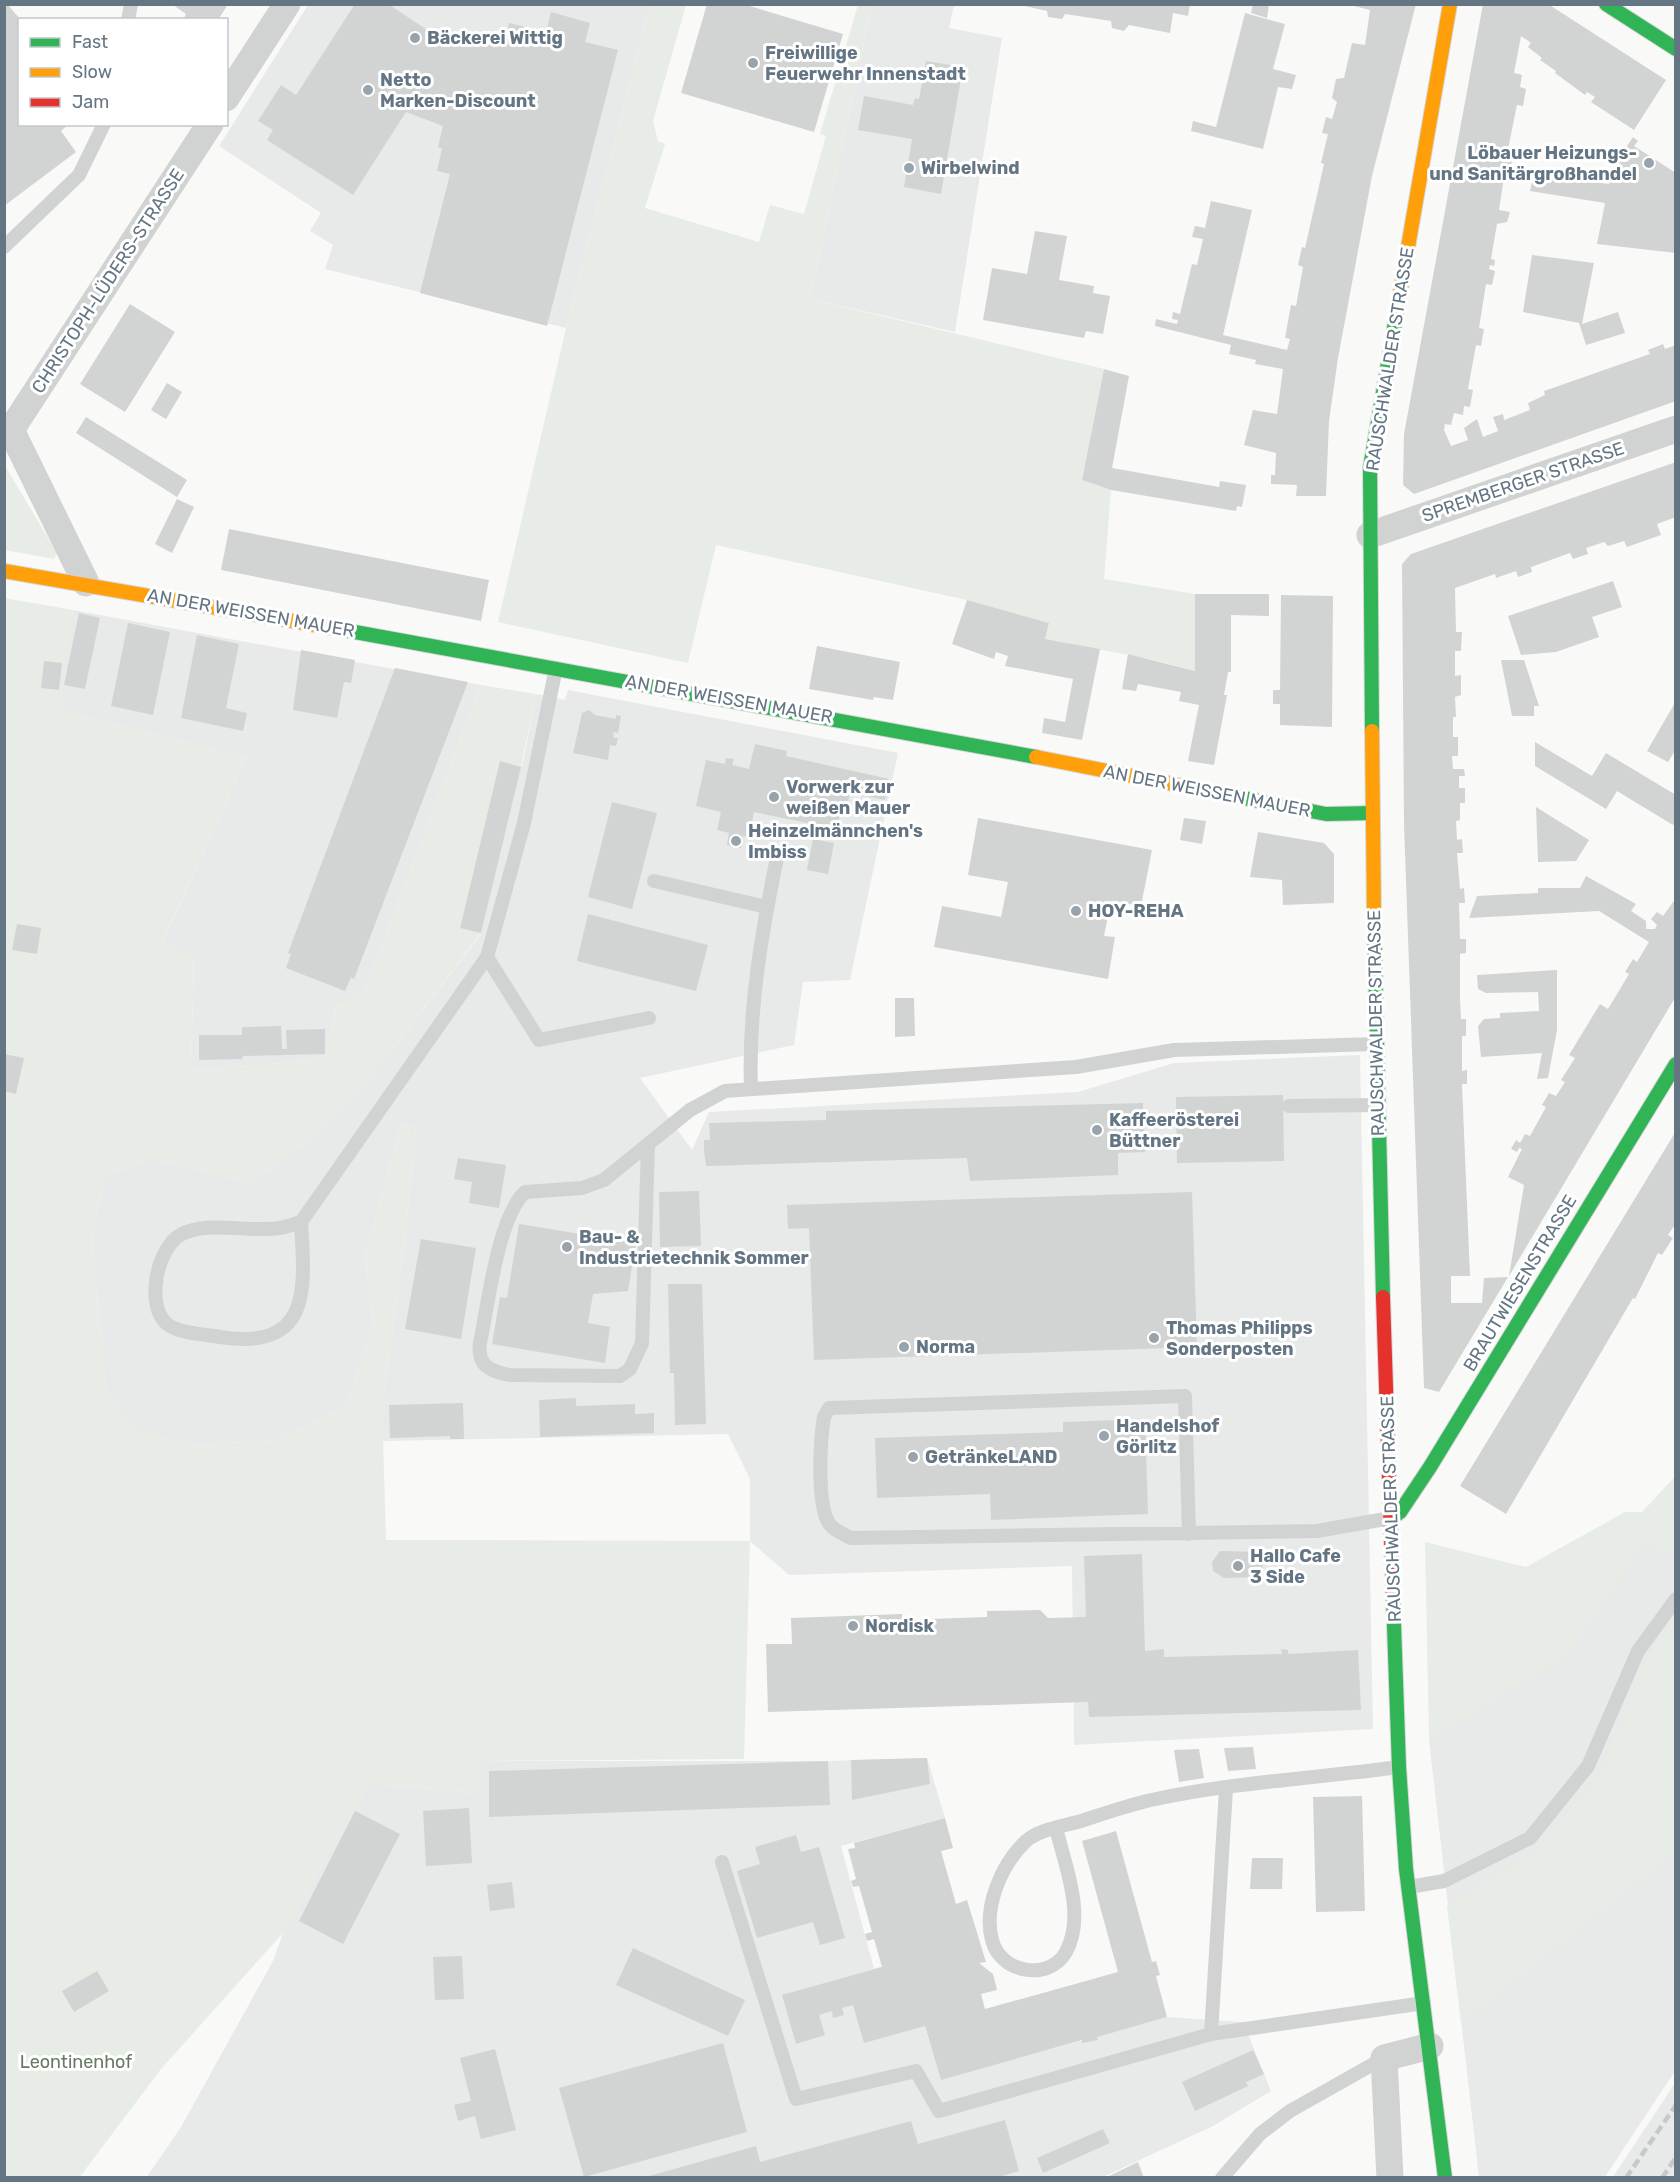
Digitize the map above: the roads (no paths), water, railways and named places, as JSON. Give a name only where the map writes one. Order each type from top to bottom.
[{"type":"street","points":[[228,95],[287,4]]},
{"type":"street","name":"RAUSCHWALDER STRASSE","points":[[1445,2178],[1409,1887],[1399,1767],[1375,1044],[1370,468],[1450,4]]},
{"type":"street","points":[[1606,4],[1676,49]]},
{"type":"street","name":"CHRISTOPH-LÜDERS-STRASSE","points":[[8,433],[209,126]]},
{"type":"street","name":"SPREMBERGER STRASSE","points":[[1370,535],[1676,429]]},
{"type":"street","points":[[8,433],[86,583]]},
{"type":"street","name":"AN DER WEISSEN MAUER","points":[[4,571],[86,583],[878,726],[1326,814],[1372,813]]},
{"type":"street","name":"BRAUTWIESENSTRASSE","points":[[1392,1518],[1400,1512],[1419,1484],[1676,1064]]},
{"type":"street","points":[[1390,2178],[1384,2058],[1430,2046]]},
{"type":"lane","points":[[4,247],[79,175],[103,126]]},
{"type":"lane","points":[[301,1222],[279,1228],[197,1229],[183,1233],[169,1242],[158,1268],[157,1302],[160,1313],[168,1324],[183,1331],[241,1340],[272,1333],[284,1327],[294,1316],[300,1303],[305,1277],[301,1222],[487,957],[524,823],[556,668]]},
{"type":"lane","points":[[751,1089],[749,1043],[767,907],[778,853]]},
{"type":"lane","points":[[654,881],[767,907]]},
{"type":"lane","points":[[487,957],[539,1040],[649,1018]]},
{"type":"lane","points":[[648,1144],[642,1342],[630,1369],[620,1376],[509,1375],[495,1372],[483,1365],[478,1356],[480,1343],[507,1221],[518,1198],[525,1192],[582,1188],[604,1180],[648,1144],[690,1110],[725,1091],[1076,1067],[1174,1050],[1375,1044]]},
{"type":"lane","points":[[1289,1106],[1377,1105]]},
{"type":"lane","points":[[1189,1534],[1185,1396],[829,1408],[822,1427],[822,1499],[828,1522],[837,1531],[851,1538],[1189,1534],[1336,1530],[1392,1518]]},
{"type":"lane","points":[[1409,1887],[1444,1881],[1530,1838],[1588,1766],[1638,1652],[1676,1599]]},
{"type":"lane","points":[[1056,1828],[1072,1895],[1075,1921],[1073,1934],[1062,1958],[1051,1968],[1040,1971],[1025,1970],[1006,1962],[992,1940],[990,1920],[998,1881],[1008,1862],[1028,1840],[1056,1828],[1155,1799],[1399,1767]]},
{"type":"lane","points":[[1210,2034],[1226,1789]]},
{"type":"lane","points":[[722,1862],[796,2099],[916,2071],[939,2111],[1210,2034],[1424,2003]]},
{"type":"lane","points":[[1222,2178],[1260,2134],[1290,2110],[1384,2058]]},
{"type":"railway","points":[[1626,2178],[1676,2105]]},
{"type":"railway","points":[[1662,2178],[1676,2157]]},
{"type":"place","name":"Bäckerei Wittig","points":[[415,38]]},
{"type":"place","name":"Freiwillige Feuerwehr Innenstadt","points":[[753,63]]},
{"type":"place","name":"Netto Marken-Discount","points":[[368,90]]},
{"type":"place","name":"Löbauer Heizungs- und Sanitärgroßhandel","points":[[1649,163]]},
{"type":"place","name":"Wirbelwind","points":[[909,168]]},
{"type":"place","name":"Vorwerk zur weißen Mauer","points":[[774,797]]},
{"type":"place","name":"Heinzelmännchen's Imbiss","points":[[736,841]]},
{"type":"place","name":"HOY-REHA","points":[[1076,911]]},
{"type":"place","name":"Kaffeerösterei Büttner","points":[[1097,1130]]},
{"type":"place","name":"Bau- & Industrietechnik Sommer","points":[[567,1247]]},
{"type":"place","name":"Thomas Philipps Sonderposten","points":[[1154,1338]]},
{"type":"place","name":"Norma","points":[[904,1347]]},
{"type":"place","name":"Handelshof Görlitz","points":[[1104,1436]]},
{"type":"place","name":"GetränkeLAND","points":[[913,1457]]},
{"type":"place","name":"Hallo Cafe 3 Side","points":[[1238,1566]]},
{"type":"place","name":"Nordisk","points":[[853,1626]]},
{"type":"park label","name":"Leontinenhof","points":[[76,2062]]}]
